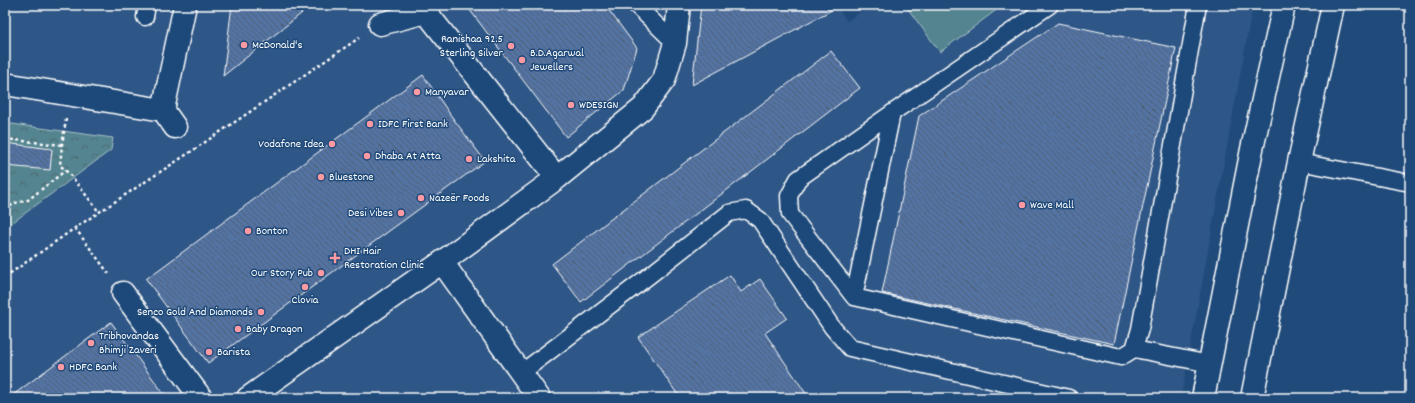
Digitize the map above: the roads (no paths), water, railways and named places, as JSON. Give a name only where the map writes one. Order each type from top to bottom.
[{"type":"street","points":[[5,84],[71,95],[169,119],[185,5]]},
{"type":"street","points":[[248,398],[442,262],[556,178],[642,108],[664,80],[675,43],[679,5]]},
{"type":"street","points":[[1203,398],[1250,157],[1284,5]]},
{"type":"street","points":[[1252,398],[1299,162],[1333,5]]},
{"type":"street","points":[[380,24],[427,8],[556,178]]},
{"type":"street","points":[[442,262],[539,398]]},
{"type":"street","points":[[123,293],[201,398]]},
{"type":"lane","points":[[636,5],[675,43]]},
{"type":"lane","points":[[1050,5],[798,179],[789,196],[790,214],[854,297],[1121,357],[1134,349],[1140,329],[1198,5]]},
{"type":"lane","points":[[854,297],[892,113]]},
{"type":"lane","points":[[1299,162],[1410,183]]},
{"type":"lane","points":[[521,373],[729,213],[746,210],[760,220],[832,327],[850,348],[1069,398]]},
{"type":"lane","points":[[1134,349],[1210,364]]},
{"type":"place","name":"McDonald's","points":[[244,45]]},
{"type":"place","name":"Ranishaa 92.5 Sterling Silver","points":[[511,46]]},
{"type":"place","name":"B.D.Agarwal Jewellers","points":[[522,60]]},
{"type":"place","name":"Manyavar","points":[[417,92]]},
{"type":"place","name":"WDESIGN","points":[[571,105]]},
{"type":"place","name":"IDFC First Bank","points":[[370,124]]},
{"type":"place","name":"Vodafone Idea","points":[[332,144]]},
{"type":"place","name":"Dhaba At Atta","points":[[367,156]]},
{"type":"place","name":"Lakshita","points":[[469,159]]},
{"type":"place","name":"Bluestone","points":[[321,177]]},
{"type":"place","name":"Nazeër Foods","points":[[421,198]]},
{"type":"place","name":"Wave Mall","points":[[1022,205]]},
{"type":"place","name":"Desi Vibes","points":[[401,213]]},
{"type":"place","name":"Bonton","points":[[248,231]]},
{"type":"place","name":"DHI Hair Restoration Clinic","points":[[335,258]]},
{"type":"place","name":"Our Story Pub","points":[[321,273]]},
{"type":"place","name":"Clovia","points":[[305,287]]},
{"type":"place","name":"Senco Gold And Diamonds","points":[[261,312]]},
{"type":"place","name":"Baby Dragon","points":[[238,329]]},
{"type":"place","name":"Tribhovandas Bhimji Zaveri","points":[[91,343]]},
{"type":"place","name":"Barista","points":[[209,352]]},
{"type":"place","name":"HDFC Bank","points":[[61,367]]}]
